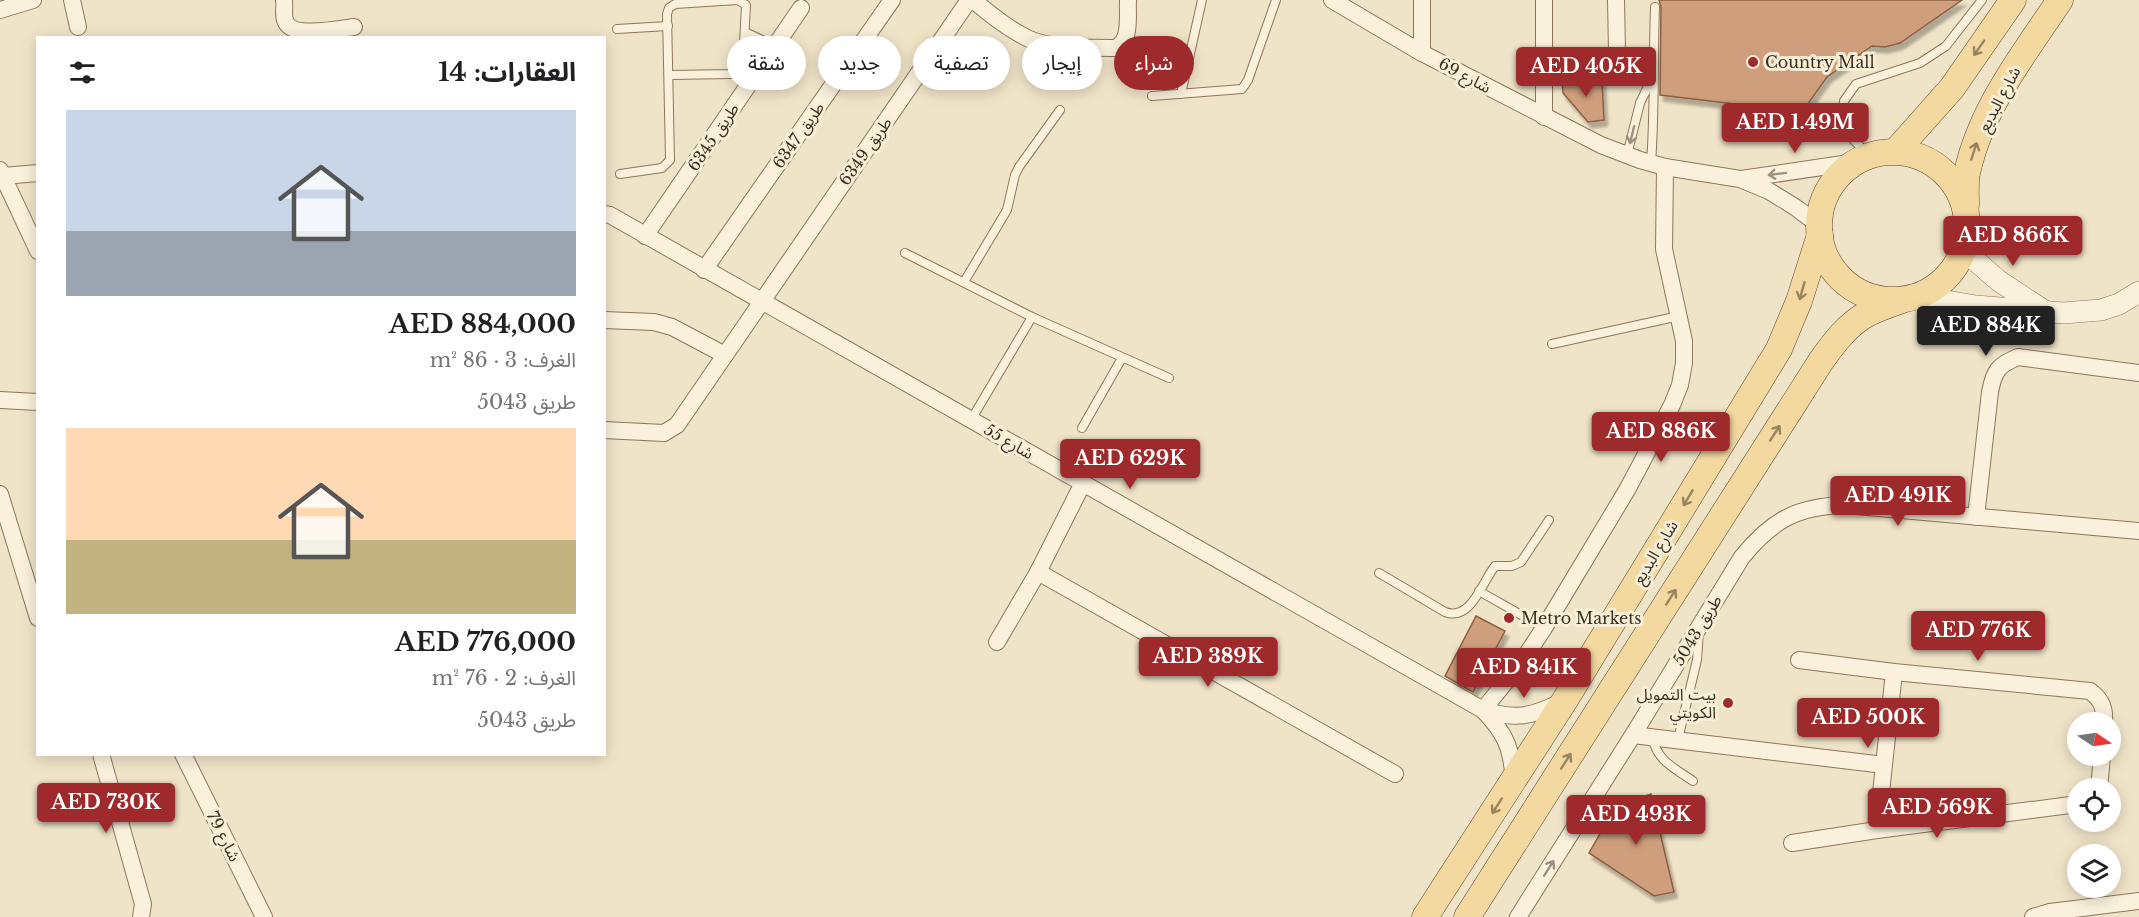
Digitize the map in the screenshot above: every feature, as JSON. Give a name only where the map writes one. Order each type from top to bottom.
[{"type":"main road","points":[[1896,151],[1952,88],[2013,0]]},
{"type":"main road","name":"شارع البديع","points":[[1965,208],[1967,174],[1987,117],[2001,89],[2060,0]]},
{"type":"main road","points":[[1467,917],[1831,347],[1854,323],[1866,315],[1932,289],[1946,279],[1956,265],[1968,229],[1965,208],[1956,186],[1940,168],[1920,156],[1896,151],[1875,153],[1862,159],[1836,178],[1824,200],[1819,230],[1826,257],[1839,277],[1857,291],[1879,299],[1909,298]]},
{"type":"main road","name":"شارع البديع","points":[[1425,917],[1565,700],[1779,349],[1799,301],[1819,230]]},
{"type":"street","points":[[0,10],[33,0]]},
{"type":"street","points":[[72,0],[78,27]]},
{"type":"street","points":[[284,0],[285,20],[297,31],[354,27]]},
{"type":"street","name":"طريق 6347","points":[[705,270],[892,0]]},
{"type":"street","points":[[971,0],[998,21],[1028,39],[1053,44],[1115,48],[1126,39],[1128,0]]},
{"type":"street","name":"طريق 6349","points":[[760,302],[971,0]]},
{"type":"street","name":"شارع 69","points":[[1332,0],[1422,53],[1601,145],[1658,165],[1740,179],[1769,191],[1795,207],[1819,230]]},
{"type":"street","points":[[1422,0],[1422,53]]},
{"type":"street","points":[[1544,0],[1544,117]]},
{"type":"street","points":[[1616,0],[1617,51]]},
{"type":"street","name":"طريق 6345","points":[[782,36],[801,8]]},
{"type":"street","name":"طريق 6345","points":[[645,236],[745,90]]},
{"type":"street","name":"شارع 69","points":[[1740,179],[1862,159]]},
{"type":"street","points":[[1483,710],[1523,660],[1544,628],[1627,490],[1672,405],[1680,385],[1684,363],[1684,341],[1664,249],[1658,165]]},
{"type":"street","points":[[36,174],[2,173],[36,247]]},
{"type":"street","name":"شارع 55","points":[[606,214],[1483,710],[1501,716],[1523,716],[1534,714],[1565,700]]},
{"type":"street","points":[[1963,249],[1999,281],[2044,310]]},
{"type":"street","points":[[1909,298],[1988,308],[2063,313],[2101,310],[2120,304],[2139,292]]},
{"type":"street","points":[[606,430],[664,433],[677,426],[760,302]]},
{"type":"street","points":[[606,320],[654,322],[672,327],[725,355]]},
{"type":"street","points":[[1977,517],[1990,392],[1993,376],[2003,363],[2018,357],[2139,373]]},
{"type":"street","points":[[4,400],[36,392]]},
{"type":"street","points":[[4,400],[36,402]]},
{"type":"street","points":[[997,642],[1038,572],[1083,483]]},
{"type":"street","points":[[0,494],[36,611]]},
{"type":"street","name":"طريق 5043","points":[[1518,917],[1742,557],[1757,538],[1776,522],[1798,512],[1821,506],[1845,505],[2139,531]]},
{"type":"street","points":[[1038,572],[1395,774]]},
{"type":"street","points":[[1798,660],[2090,691],[2099,698],[2104,712]]},
{"type":"street","points":[[1876,830],[1894,672]]},
{"type":"street","name":"شارع 55","points":[[1483,710],[1499,726],[1506,737],[1510,748],[1514,780]]},
{"type":"street","points":[[1633,735],[1884,765]]},
{"type":"street","points":[[102,756],[143,904],[141,917]]},
{"type":"street","name":"شارع 79","points":[[184,756],[264,917]]},
{"type":"street","points":[[1792,843],[2067,805]]},
{"type":"street","points":[[2034,917],[2050,912],[2139,901]]},
{"type":"lane","points":[[620,174],[662,168],[668,163],[670,156],[668,11],[672,5],[738,0],[743,2],[747,9],[743,62],[735,73],[669,75]]},
{"type":"lane","points":[[1181,94],[1202,0]]},
{"type":"lane","points":[[1152,96],[1238,90],[1246,85],[1276,0]]},
{"type":"lane","points":[[1862,159],[1848,134],[1842,117],[1844,101],[1856,84],[1920,63],[1946,46],[1982,0]]},
{"type":"lane","points":[[1655,7],[1653,76],[1658,165]]},
{"type":"lane","points":[[616,28],[668,26]]},
{"type":"lane","points":[[745,32],[754,36]]},
{"type":"lane","points":[[1627,155],[1640,104],[1653,76]]},
{"type":"lane","points":[[964,282],[1007,210],[1019,167],[1059,110]]},
{"type":"lane","points":[[905,253],[1032,317],[1169,378]]},
{"type":"lane","points":[[1552,344],[1679,316]]},
{"type":"lane","points":[[971,420],[1032,317]]},
{"type":"lane","points":[[1082,429],[1122,358]]},
{"type":"lane","points":[[1379,573],[1450,614],[1462,613],[1495,566],[1512,566],[1521,562],[1549,520]]},
{"type":"lane","points":[[1479,591],[1544,628]]},
{"type":"lane","points":[[1678,739],[1697,660],[1700,639],[1698,628]]},
{"type":"lane","points":[[1652,737],[1656,752],[1660,757],[1693,781]]},
{"type":"building","name":"Country Mall","points":[[1659,0],[1962,0],[1900,43],[1885,47],[1872,46],[1827,77],[1802,112],[1660,95],[1661,7]]},
{"type":"building","points":[[1602,80],[1604,120],[1588,122],[1563,93],[1562,81]]},
{"type":"building","points":[[1476,616],[1505,631],[1473,692],[1445,676]]},
{"type":"building","points":[[1651,794],[1674,892],[1654,896],[1589,853],[1616,806]]},
{"type":"place","name":"Country Mall","points":[[1753,62]]},
{"type":"place","name":"Metro Markets","points":[[1509,618]]},
{"type":"place","name":"بيت التمويل الكويتي","points":[[1728,703]]}]
